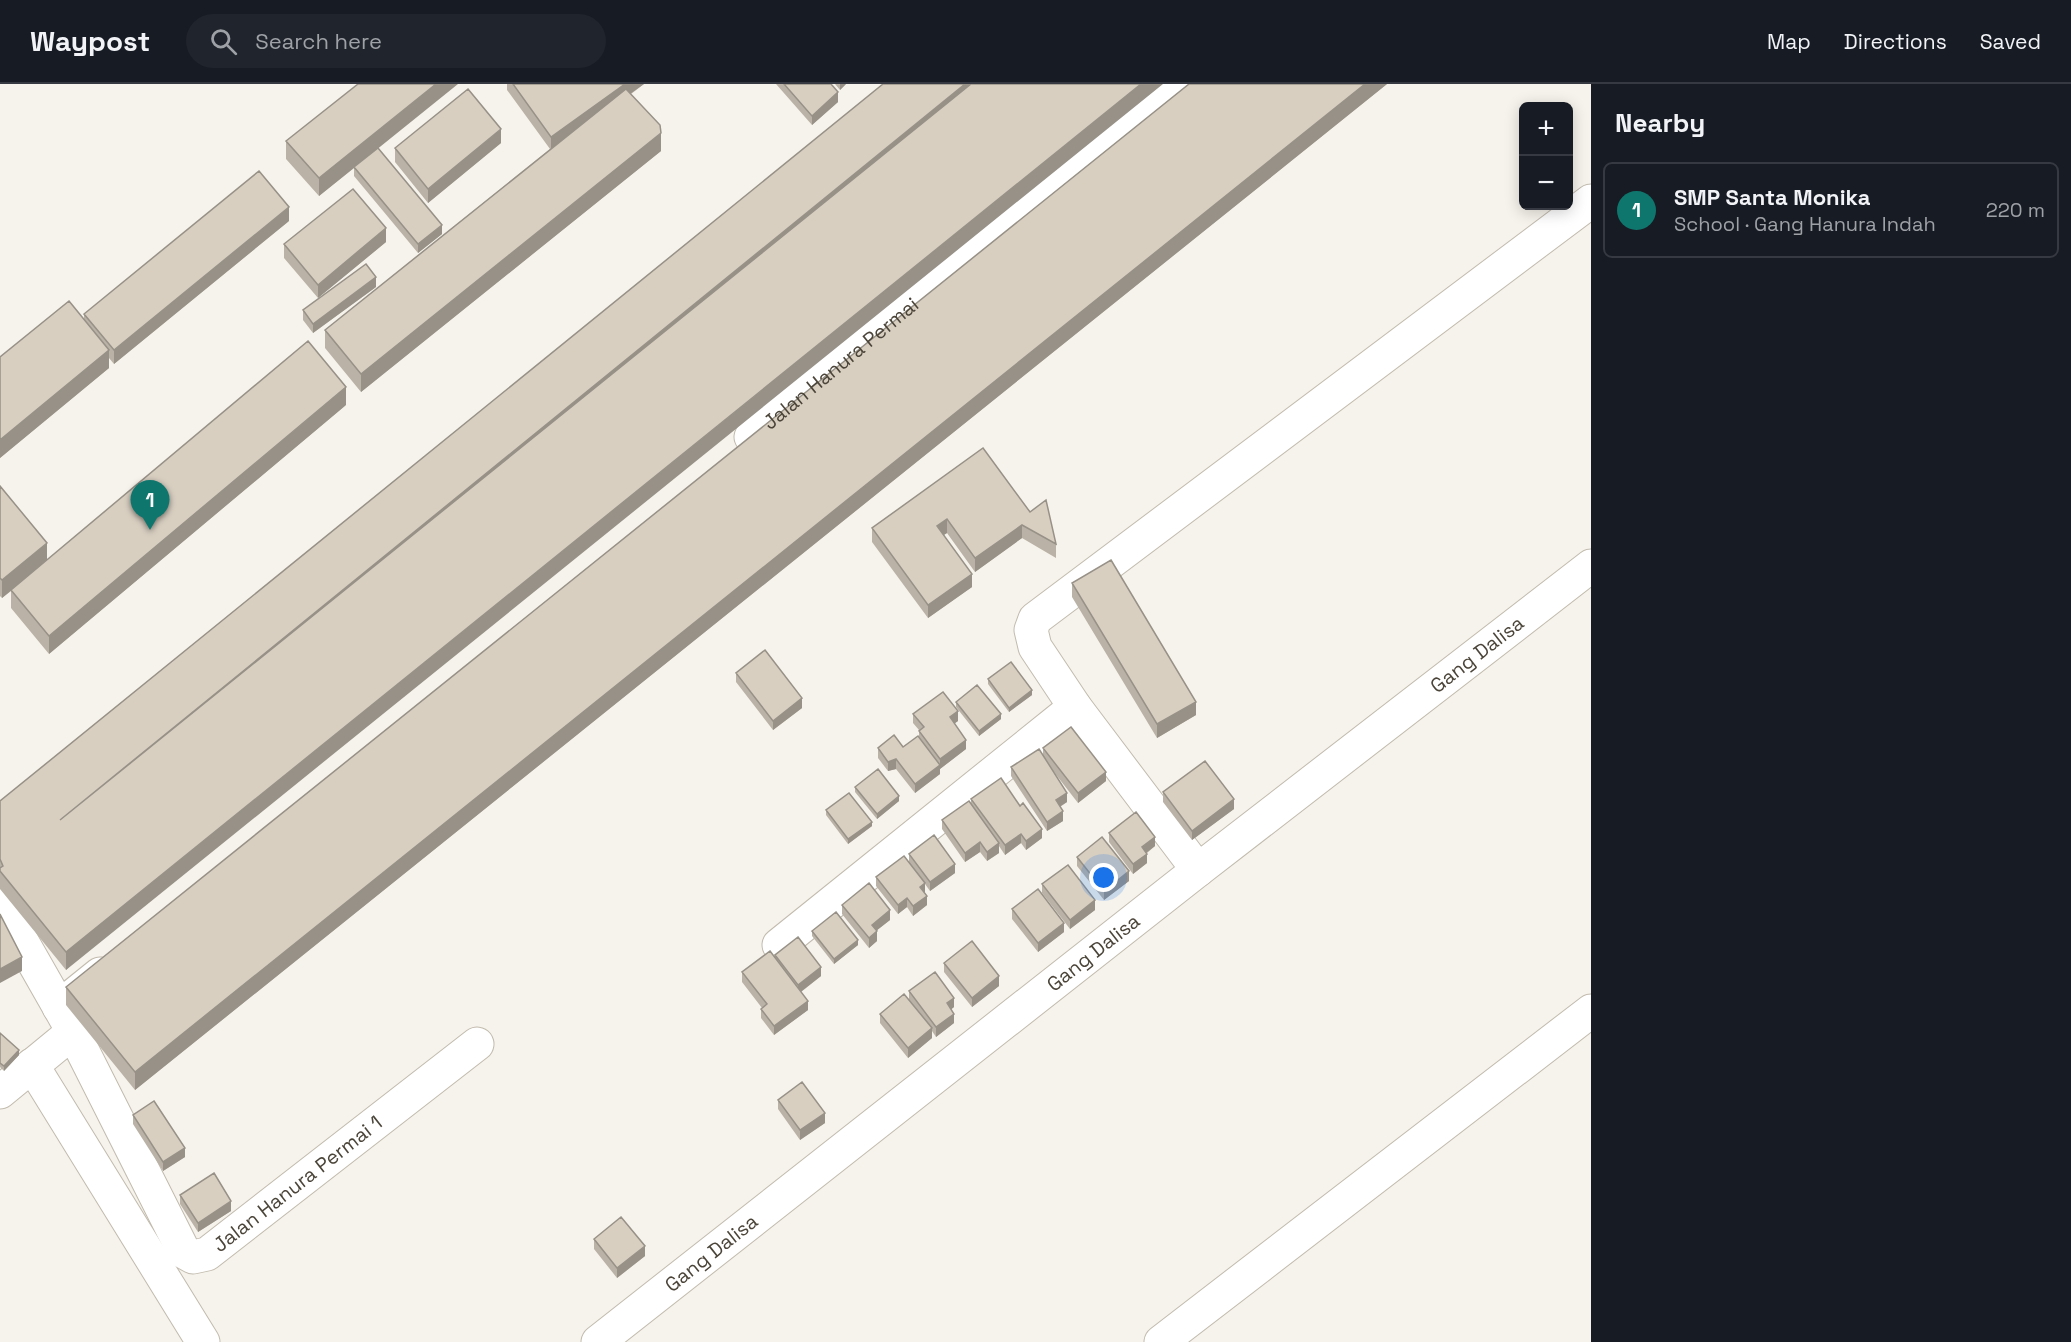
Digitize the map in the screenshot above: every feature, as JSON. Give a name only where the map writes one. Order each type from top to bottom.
[{"type":"street","name":"Jalan Hanura Permai","points":[[725,459],[1176,84]]},
{"type":"street","points":[[1198,870],[1076,707],[1035,647],[1031,630],[1035,619],[1591,201]]},
{"type":"street","name":"Gang Dalisa","points":[[598,1342],[1198,870],[1591,566]]},
{"type":"street","points":[[779,945],[1076,707]]},
{"type":"street","name":"Jalan Hanura Permai 1","points":[[0,903],[66,1020],[184,1252],[193,1257],[207,1254],[477,1044]]},
{"type":"street","points":[[0,1092],[32,1065],[66,1020],[124,954]]},
{"type":"street","points":[[1161,1342],[1591,1011]]},
{"type":"street","points":[[32,1065],[203,1342]]},
{"type":"building","points":[[358,84],[436,84],[319,178],[286,141]]},
{"type":"building","points":[[513,84],[625,84],[551,137]]},
{"type":"building","points":[[784,84],[831,84],[838,92],[812,116]]},
{"type":"building","points":[[883,84],[965,84],[60,820],[971,84],[1141,84],[66,952],[0,871],[3,866],[0,859],[0,801]]},
{"type":"building","points":[[1189,84],[1365,84],[135,1072],[66,987]]},
{"type":"building","points":[[468,89],[501,129],[428,189],[395,148]]},
{"type":"building","points":[[626,89],[660,125],[661,133],[361,374],[325,330]]},
{"type":"building","points":[[378,148],[442,225],[418,244],[354,167]]},
{"type":"building","points":[[259,171],[289,207],[114,350],[84,314]]},
{"type":"building","points":[[353,189],[386,228],[318,285],[284,244]]},
{"type":"building","points":[[366,264],[376,277],[313,324],[303,310]]},
{"type":"building","points":[[69,301],[109,350],[0,440],[0,357]]},
{"type":"building","points":[[308,341],[346,387],[49,636],[11,590]]},
{"type":"building","points":[[983,448],[1030,512],[1046,500],[1056,544],[1022,525],[975,558],[947,519],[937,526],[972,574],[928,605],[872,528]]},
{"type":"building","points":[[0,486],[47,543],[2,580],[0,578]]},
{"type":"building","points":[[1111,560],[1196,702],[1157,724],[1072,583]]},
{"type":"building","points":[[765,650],[802,698],[773,721],[736,673]]},
{"type":"building","points":[[1011,662],[1032,690],[1009,708],[988,679]]},
{"type":"building","points":[[977,685],[1001,714],[979,731],[956,702]]},
{"type":"building","points":[[943,692],[958,711],[950,717],[966,740],[940,759],[919,731],[924,727],[913,714]]},
{"type":"building","points":[[1071,727],[1106,772],[1078,793],[1043,748]]},
{"type":"building","points":[[894,735],[903,747],[918,736],[940,765],[915,784],[896,759],[888,762],[878,748]]},
{"type":"building","points":[[1039,749],[1067,793],[1056,800],[1063,811],[1047,822],[1011,767]]},
{"type":"building","points":[[1205,761],[1234,799],[1192,831],[1163,792]]},
{"type":"building","points":[[878,769],[899,796],[877,814],[855,787]]},
{"type":"building","points":[[1001,778],[1020,806],[1023,803],[1042,829],[1026,841],[1021,834],[1005,845],[971,799]]},
{"type":"building","points":[[849,793],[872,822],[848,839],[826,810]]},
{"type":"building","points":[[969,801],[999,843],[987,852],[980,842],[965,853],[942,820]]},
{"type":"building","points":[[1136,812],[1155,837],[1142,847],[1147,854],[1133,864],[1109,833]]},
{"type":"building","points":[[934,835],[955,864],[930,882],[909,854]]},
{"type":"building","points":[[1102,837],[1129,871],[1104,891],[1077,857]]},
{"type":"building","points":[[904,856],[925,883],[920,887],[927,896],[913,906],[907,898],[898,905],[876,877]]},
{"type":"building","points":[[1068,865],[1095,900],[1070,920],[1042,884]]},
{"type":"building","points":[[869,883],[890,910],[872,925],[877,931],[869,938],[842,905]]},
{"type":"building","points":[[1038,889],[1064,923],[1038,943],[1012,909]]},
{"type":"building","points":[[836,912],[858,940],[834,959],[812,931]]},
{"type":"building","points":[[0,914],[22,957],[0,969]]},
{"type":"building","points":[[798,937],[821,967],[798,985],[775,955]]},
{"type":"building","points":[[972,941],[999,976],[972,998],[944,963]]},
{"type":"building","points":[[770,951],[808,1001],[774,1026],[761,1009],[767,1004],[742,972]]},
{"type":"building","points":[[935,972],[954,998],[947,1003],[954,1014],[936,1027],[909,991]]},
{"type":"building","points":[[904,994],[932,1028],[908,1048],[880,1014]]},
{"type":"building","points":[[0,1033],[19,1050],[4,1066],[0,1063]]},
{"type":"building","points":[[802,1082],[825,1113],[800,1130],[778,1100]]},
{"type":"building","points":[[154,1101],[185,1148],[163,1162],[133,1115]]},
{"type":"building","points":[[214,1173],[231,1201],[198,1223],[180,1195]]},
{"type":"building","points":[[621,1217],[645,1246],[617,1268],[594,1239]]},
{"type":"place","name":"SMP Santa Monika","points":[[150,530]]}]
